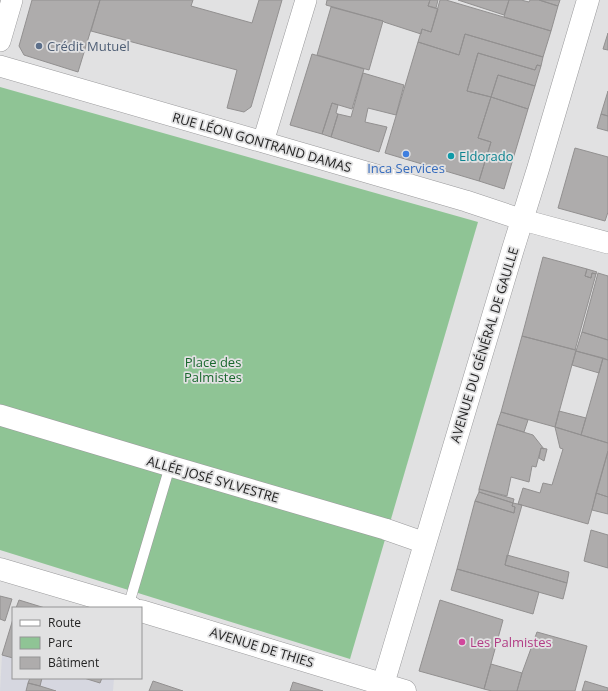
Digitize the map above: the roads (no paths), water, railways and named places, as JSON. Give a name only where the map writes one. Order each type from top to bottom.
[{"type":"street","points":[[0,41],[12,0]]},
{"type":"street","points":[[263,142],[306,0]]},
{"type":"street","name":"AVENUE DU GÉNÉRAL DE GAULLE","points":[[383,688],[588,0]]},
{"type":"street","name":"RUE LÉON GONTRAND DAMAS","points":[[0,66],[458,199],[523,220],[608,243]]},
{"type":"street","name":"ALLÉE JOSÉ SYLVESTRE","points":[[0,415],[369,524],[425,543]]},
{"type":"street","name":"AVENUE DE THIES","points":[[0,569],[127,607]]},
{"type":"street","name":"AVENUE DE THIES","points":[[142,612],[383,688],[405,691]]},
{"type":"lane","points":[[135,607],[170,466]]},
{"type":"place","name":"Crédit Mutuel","points":[[39,46]]},
{"type":"place","name":"Inca Services","points":[[406,154]]},
{"type":"place","name":"Eldorado","points":[[451,156]]},
{"type":"place","name":"Les Palmistes","points":[[462,642]]},
{"type":"park label","name":"Place des Palmistes","points":[[213,370]]}]
